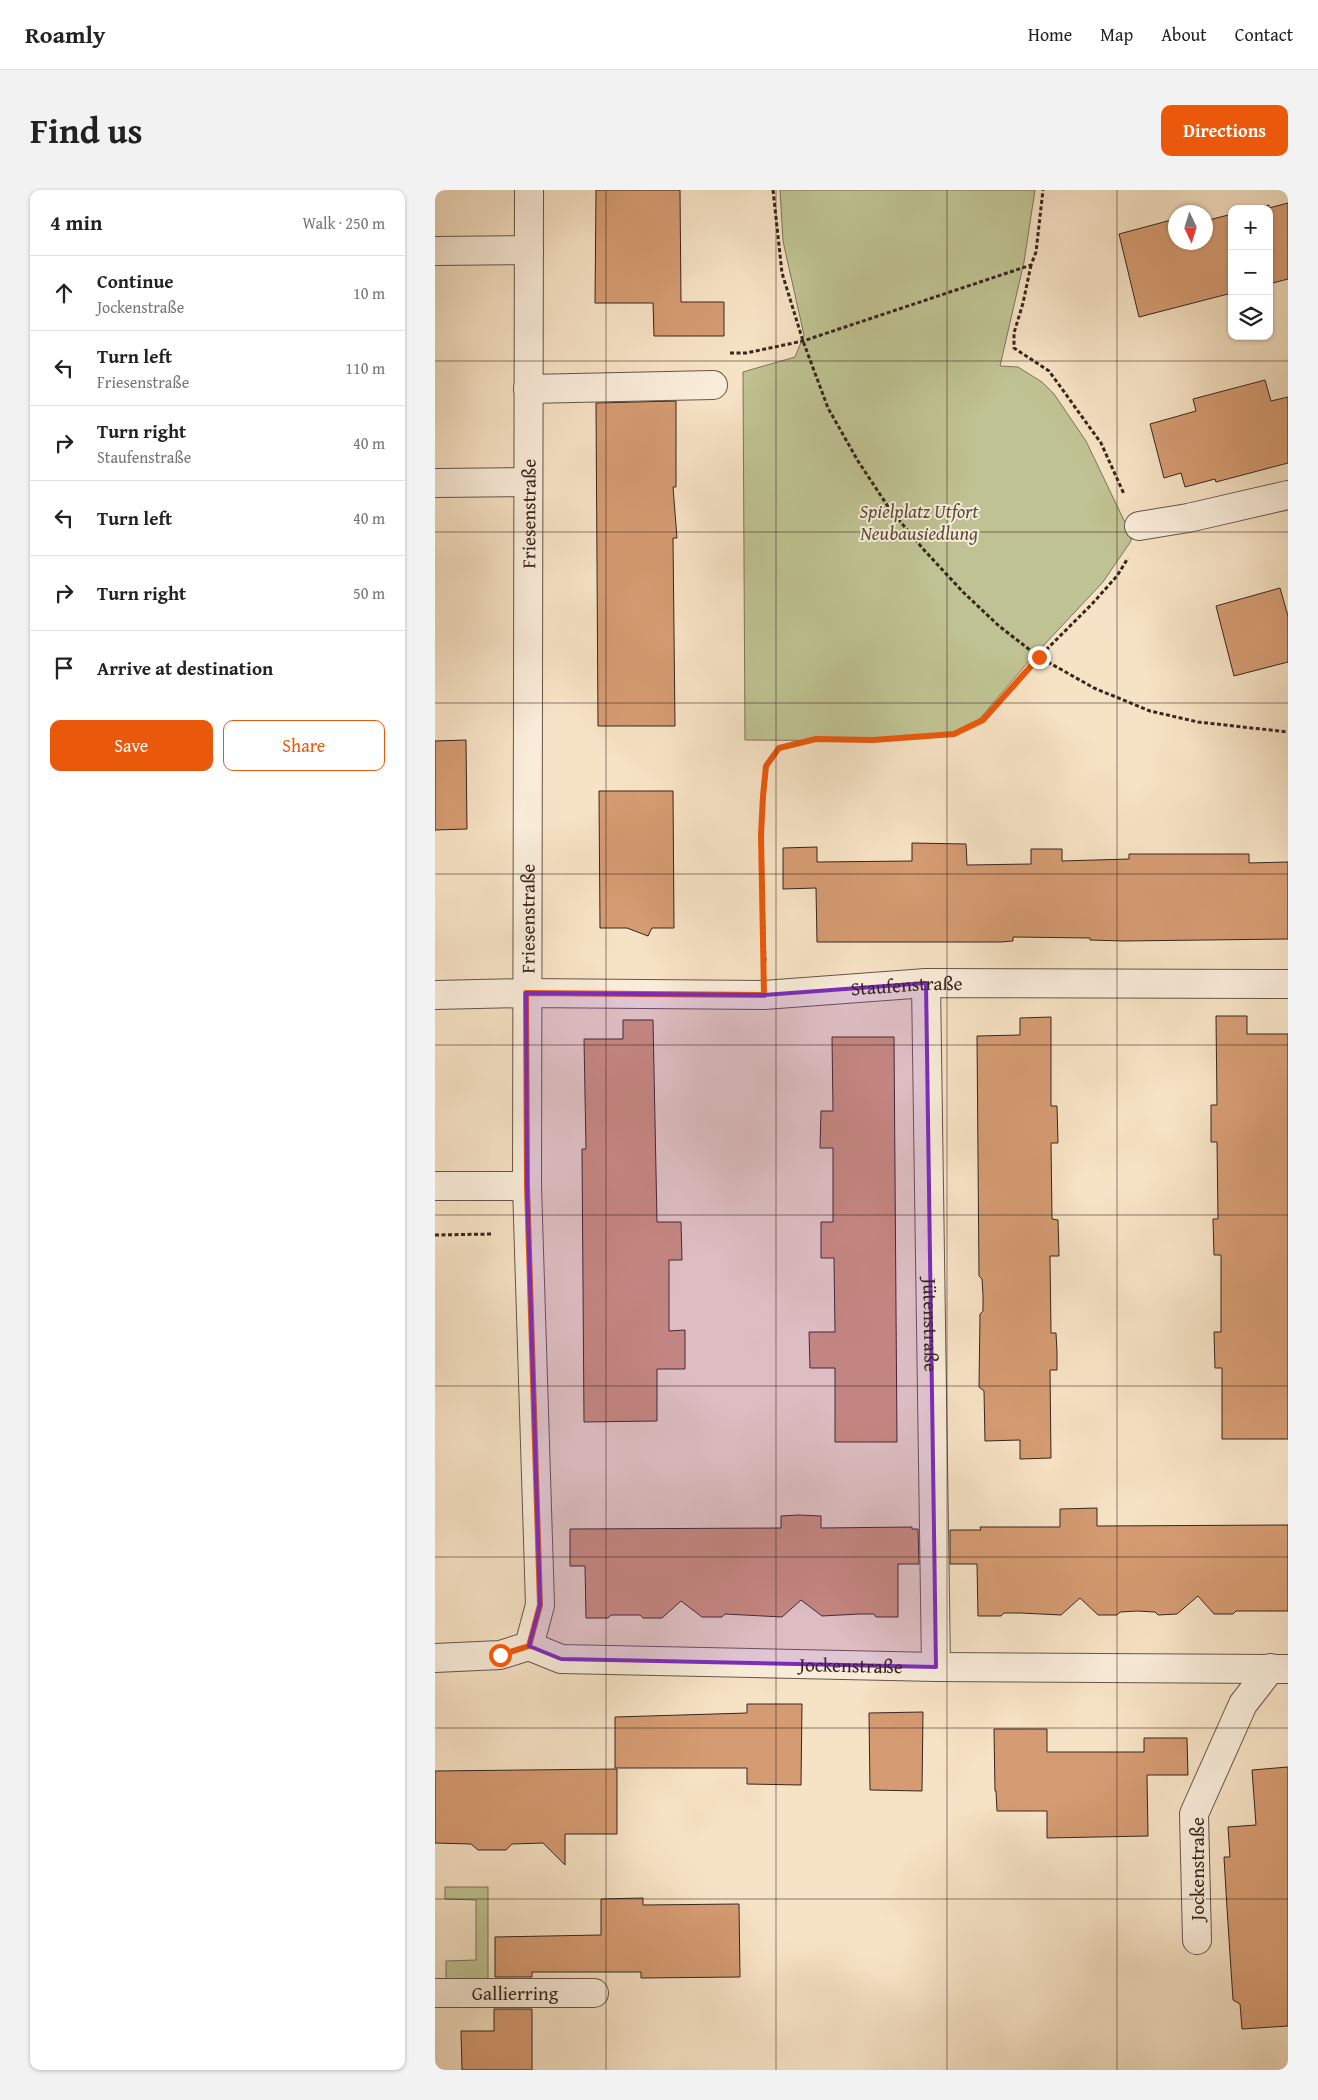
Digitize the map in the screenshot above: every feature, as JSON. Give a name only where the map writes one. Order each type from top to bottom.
[{"type":"street","name":"Friesenstraße","points":[[529,190],[527,1186],[540,1605],[529,1646]]},
{"type":"street","points":[[435,251],[529,250]]},
{"type":"street","points":[[528,389],[713,385]]},
{"type":"street","points":[[435,483],[527,482]]},
{"type":"street","points":[[1139,526],[1188,518],[1288,495]]},
{"type":"street","name":"Staufenstraße","points":[[435,996],[526,993],[764,995],[926,983],[1288,984]]},
{"type":"street","name":"Jütenstraße","points":[[926,983],[936,1667]]},
{"type":"street","points":[[435,1186],[527,1186]]},
{"type":"street","points":[[435,1658],[500,1655],[529,1646]]},
{"type":"street","name":"Jockenstraße","points":[[529,1646],[561,1659],[936,1667],[1279,1669]]},
{"type":"street","name":"Jockenstraße","points":[[1197,1940],[1194,1814],[1243,1704],[1279,1669]]},
{"type":"street","name":"Gallierring","points":[[435,1993],[594,1993]]},
{"type":"path","points":[[773,190],[782,273],[803,341],[828,408],[858,461],[889,508],[924,550],[963,592],[999,626],[1039,657],[1094,688],[1150,711],[1198,722],[1288,732]]},
{"type":"path","points":[[764,995],[761,835],[763,796],[766,766],[779,748],[816,739],[873,740],[954,734],[983,720],[1039,657],[1117,576],[1141,534],[1137,517],[1119,486],[1101,443],[1049,371],[1014,348],[1014,333],[1031,265],[1037,252],[1043,190]]},
{"type":"path","points":[[726,353],[746,353],[803,341],[1031,265]]},
{"type":"path","points":[[435,1235],[497,1234]]},
{"type":"highlighted area","points":[[926,983],[936,1667],[561,1659],[529,1646],[540,1605],[527,1186],[526,993],[764,995]]},
{"type":"green space","name":"Spielplatz Utfort Neubausiedlung","points":[[780,190],[1035,190],[1024,262],[1000,366],[1018,367],[1042,382],[1054,394],[1086,441],[1131,535],[1131,541],[1103,582],[1029,661],[977,722],[966,730],[948,735],[883,741],[745,740],[743,372],[795,357],[804,335],[783,241]]},
{"type":"green space","points":[[445,1887],[488,1887],[488,1979],[446,1980],[446,1961],[476,1960],[476,1900],[445,1899]]},
{"type":"building","points":[[596,190],[680,190],[681,302],[724,302],[724,336],[654,336],[653,303],[595,303]]},
{"type":"building","points":[[1288,203],[1288,279],[1273,283],[1273,250],[1273,207]]},
{"type":"building","points":[[1228,215],[1228,294],[1139,317],[1119,234],[1168,221],[1168,250],[1213,250],[1213,219]]},
{"type":"building","points":[[1265,380],[1271,401],[1288,397],[1288,463],[1216,482],[1215,479],[1185,487],[1181,473],[1164,478],[1150,424],[1196,411],[1193,399]]},
{"type":"building","points":[[676,401],[676,487],[673,487],[677,538],[673,538],[675,726],[598,726],[596,403]]},
{"type":"building","points":[[1280,588],[1288,616],[1288,662],[1234,676],[1216,606]]},
{"type":"building","points":[[466,740],[467,829],[435,830],[435,741]]},
{"type":"building","points":[[599,791],[673,791],[674,928],[652,928],[648,936],[627,928],[600,928]]},
{"type":"building","points":[[912,843],[966,844],[967,865],[1031,864],[1031,849],[1062,849],[1062,861],[1129,859],[1129,854],[1249,854],[1249,863],[1288,862],[1288,939],[1123,941],[1090,940],[1090,938],[1013,937],[1013,941],[1001,942],[817,942],[816,888],[783,889],[783,848],[817,847],[817,862],[912,861]]},
{"type":"building","points":[[1216,1016],[1247,1016],[1247,1034],[1288,1034],[1288,1439],[1222,1439],[1222,1368],[1215,1368],[1214,1332],[1221,1332],[1221,1255],[1214,1255],[1213,1219],[1218,1219],[1217,1142],[1211,1142],[1211,1105],[1217,1105]]},
{"type":"building","points":[[1051,1017],[1051,1106],[1057,1106],[1058,1143],[1051,1143],[1052,1219],[1058,1220],[1059,1256],[1050,1256],[1051,1333],[1056,1333],[1057,1352],[1057,1370],[1050,1370],[1051,1458],[1020,1459],[1020,1440],[985,1441],[984,1391],[979,1387],[980,1314],[983,1311],[983,1295],[982,1279],[979,1276],[977,1036],[1020,1035],[1020,1018]]},
{"type":"building","points":[[623,1020],[653,1020],[657,1222],[681,1222],[682,1260],[669,1260],[669,1331],[685,1330],[685,1369],[657,1369],[657,1421],[584,1422],[582,1149],[586,1149],[584,1039],[623,1039]]},
{"type":"building","points":[[832,1037],[894,1037],[897,1442],[835,1442],[835,1368],[810,1368],[809,1332],[835,1332],[834,1258],[821,1258],[821,1222],[833,1222],[833,1148],[820,1148],[821,1111],[833,1111]]},
{"type":"building","points":[[1097,1508],[1097,1526],[1288,1525],[1288,1611],[1236,1611],[1233,1614],[1214,1614],[1198,1596],[1177,1614],[1158,1615],[1155,1612],[1137,1611],[1120,1612],[1117,1615],[1098,1615],[1080,1598],[1061,1615],[1004,1613],[1001,1616],[978,1616],[977,1564],[950,1564],[950,1530],[981,1530],[980,1527],[1060,1527],[1060,1509]]},
{"type":"building","points":[[781,1516],[821,1516],[821,1528],[912,1527],[912,1529],[918,1529],[919,1564],[898,1564],[898,1617],[876,1617],[874,1614],[822,1616],[801,1600],[782,1617],[725,1614],[722,1617],[702,1617],[681,1601],[662,1618],[643,1618],[640,1615],[611,1615],[608,1618],[586,1618],[585,1566],[570,1566],[570,1529],[781,1528]]},
{"type":"building","points":[[747,1704],[802,1704],[801,1785],[747,1784],[747,1768],[615,1768],[615,1717],[747,1713]]},
{"type":"building","points":[[923,1712],[922,1791],[870,1790],[869,1713]]},
{"type":"building","points":[[994,1729],[1047,1729],[1047,1752],[1144,1752],[1144,1738],[1187,1738],[1188,1775],[1147,1775],[1148,1836],[1047,1838],[1047,1811],[997,1811]]},
{"type":"building","points":[[1288,1767],[1288,2026],[1242,2029],[1240,2004],[1233,2000],[1224,1857],[1230,1857],[1228,1827],[1256,1825],[1252,1770]]},
{"type":"building","points":[[617,1769],[617,1834],[565,1834],[565,1865],[543,1843],[512,1844],[506,1850],[478,1850],[471,1844],[435,1843],[435,1771]]},
{"type":"building","points":[[643,1898],[643,1905],[739,1904],[740,1977],[641,1978],[641,1972],[532,1972],[532,1977],[495,1977],[495,1937],[601,1935],[601,1899]]},
{"type":"building","points":[[494,2009],[532,2009],[532,2070],[462,2070],[461,2031],[494,2031]]},
{"type":"route","points":[[500,1655],[529,1646],[540,1605],[527,1186],[526,993],[764,995],[765,953],[761,835],[763,796],[766,766],[779,748],[816,739],[873,740],[954,734],[983,720],[1039,657]]}]
